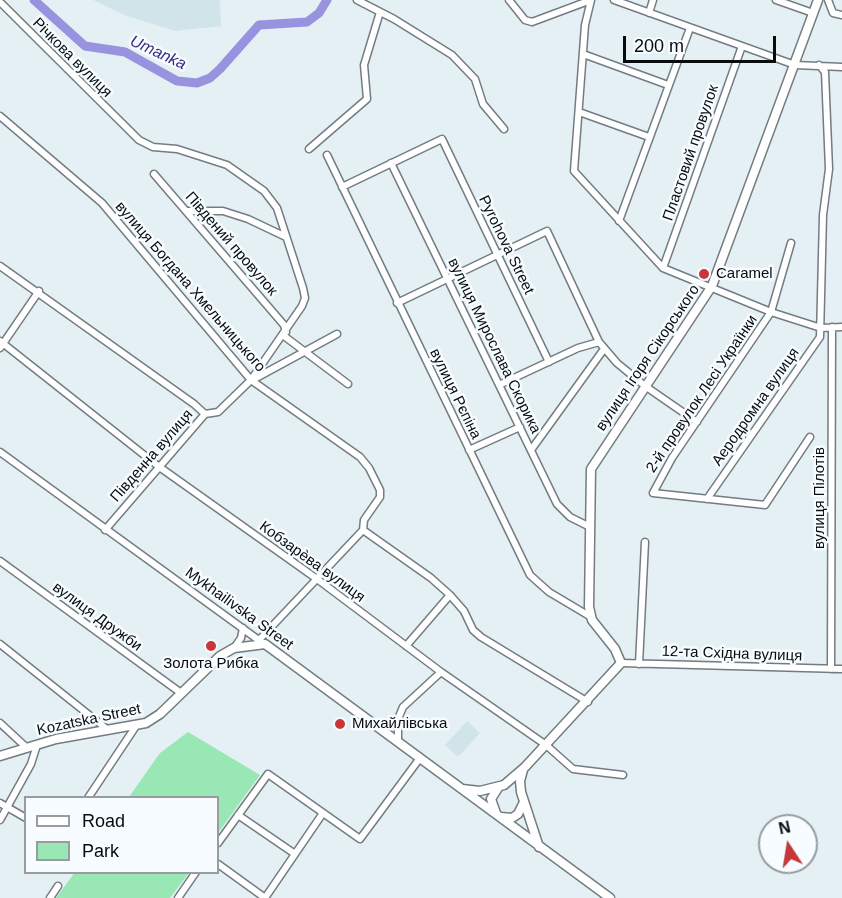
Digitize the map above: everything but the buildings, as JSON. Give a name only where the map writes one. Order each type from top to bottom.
[{"type":"main road","name":"вулиця Ігоря Сікорського","points":[[591,617],[589,608],[591,469],[712,286],[818,0]]},
{"type":"main road","points":[[523,795],[518,814],[512,818],[499,815],[491,800],[501,786],[525,767],[588,702],[621,663],[615,649],[591,617]]},
{"type":"main road","name":"Kozatska Street","points":[[0,756],[63,737],[136,726],[160,714],[220,656],[234,648],[262,642]]},
{"type":"main road","name":"Mykhailivska Street","points":[[262,642],[610,898]]},
{"type":"main road","points":[[525,767],[521,774],[523,795],[539,847]]},
{"type":"main road","points":[[462,789],[480,791],[501,786],[514,786],[523,795]]},
{"type":"street","points":[[357,0],[435,42],[468,69],[475,79],[483,104],[504,129]]},
{"type":"street","points":[[509,0],[525,20],[532,22],[591,0]]},
{"type":"street","points":[[591,0],[585,25],[575,169],[619,222],[663,268],[678,276],[712,286],[771,312],[821,328],[842,327]]},
{"type":"street","points":[[614,0],[795,65],[842,66]]},
{"type":"street","points":[[649,13],[653,0]]},
{"type":"street","points":[[776,0],[813,13]]},
{"type":"street","points":[[828,0],[833,13],[842,15]]},
{"type":"street","name":"Річкова вулиця","points":[[0,2],[127,131],[153,147],[177,149],[227,165],[264,191]]},
{"type":"street","points":[[309,149],[367,99],[364,65],[380,12]]},
{"type":"street","points":[[619,222],[690,28]]},
{"type":"street","name":"Пластовий провулок","points":[[663,268],[742,46]]},
{"type":"street","points":[[583,54],[668,85]]},
{"type":"street","points":[[819,65],[825,72],[829,169],[823,215],[821,328]]},
{"type":"street","points":[[579,112],[649,137]]},
{"type":"street","name":"вулиця Богдана Хмельницького","points":[[0,116],[102,203],[251,380],[360,457],[369,468],[380,490],[380,496],[364,520],[363,530],[262,642]]},
{"type":"street","name":"Pyrohova Street","points":[[391,163],[442,139],[549,362]]},
{"type":"street","name":"вулиця Рєпіна","points":[[327,155],[530,575],[549,592],[591,617]]},
{"type":"street","points":[[342,187],[391,163]]},
{"type":"street","name":"вулиця Мирослава Скорика","points":[[391,163],[557,504],[570,517],[590,527]]},
{"type":"street","name":"Південий провулок","points":[[154,174],[284,325],[285,334],[302,352],[348,384]]},
{"type":"street","name":"Південна вулиця","points":[[105,530],[205,414],[218,412],[251,380],[285,334],[304,298],[277,208],[264,191]]},
{"type":"street","points":[[186,211],[222,211],[248,219],[286,237]]},
{"type":"street","points":[[397,303],[547,231],[599,342],[617,363],[645,386],[697,422]]},
{"type":"street","name":"2-й провулок Лесі Українки","points":[[707,499],[656,494],[652,490],[771,312],[791,243]]},
{"type":"street","points":[[0,266],[39,291],[205,414]]},
{"type":"street","points":[[1,344],[39,291]]},
{"type":"street","name":"вулиця Пілотів","points":[[831,669],[832,327]]},
{"type":"street","name":"Аеродромна вулиця","points":[[707,499],[820,337],[821,328]]},
{"type":"street","points":[[251,380],[337,334]]},
{"type":"street","points":[[499,385],[579,348],[599,342]]},
{"type":"street","name":"Кобзарèва вулиця","points":[[1,344],[158,466],[317,579],[441,672],[546,745],[573,769],[623,775]]},
{"type":"street","points":[[531,450],[604,348]]},
{"type":"street","points":[[469,450],[520,427]]},
{"type":"street","points":[[707,499],[765,505],[810,437]]},
{"type":"street","name":"Mykhailivska Street","points":[[0,452],[262,642]]},
{"type":"street","points":[[363,530],[432,578],[464,610],[473,630],[481,637],[588,702]]},
{"type":"street","points":[[639,664],[645,542]]},
{"type":"street","name":"вулиця Дружби","points":[[0,561],[181,693]]},
{"type":"street","points":[[406,646],[450,595]]},
{"type":"street","points":[[234,648],[241,638],[243,628]]},
{"type":"street","points":[[0,644],[109,730]]},
{"type":"street","name":"12-та Східна вулиця","points":[[621,663],[842,669]]},
{"type":"street","points":[[398,742],[398,719],[404,707],[441,672]]},
{"type":"street","points":[[0,723],[27,748]]},
{"type":"street","points":[[88,796],[136,726]]},
{"type":"street","points":[[0,820],[3,805],[31,764],[37,745]]},
{"type":"street","points":[[219,842],[268,774],[360,839],[420,758]]},
{"type":"street","points":[[3,805],[24,817]]},
{"type":"street","points":[[219,865],[265,898],[323,813]]},
{"type":"street","points":[[238,815],[295,854]]},
{"type":"street","points":[[180,897],[195,874]]},
{"type":"street","points":[[50,898],[58,886]]},
{"type":"shaded area","points":[[93,0],[220,0],[221,26],[175,31],[124,15]]},
{"type":"shaded area","points":[[467,721],[480,733],[458,757],[445,745]]},
{"type":"green space","points":[[188,732],[260,775],[219,832],[219,796],[130,796],[160,753]]},
{"type":"green space","points":[[74,874],[188,874],[170,898],[56,898]]},
{"type":"waterway","name":"Umanka","points":[[34,0],[85,46],[125,52],[177,81],[197,83],[210,78],[220,69],[259,25],[307,22],[319,13],[327,0]]},
{"type":"place","name":"Caramel","points":[[704,274]]},
{"type":"place","name":"Золота Рибка","points":[[211,646]]},
{"type":"place","name":"Михайлівська","points":[[340,724]]}]
